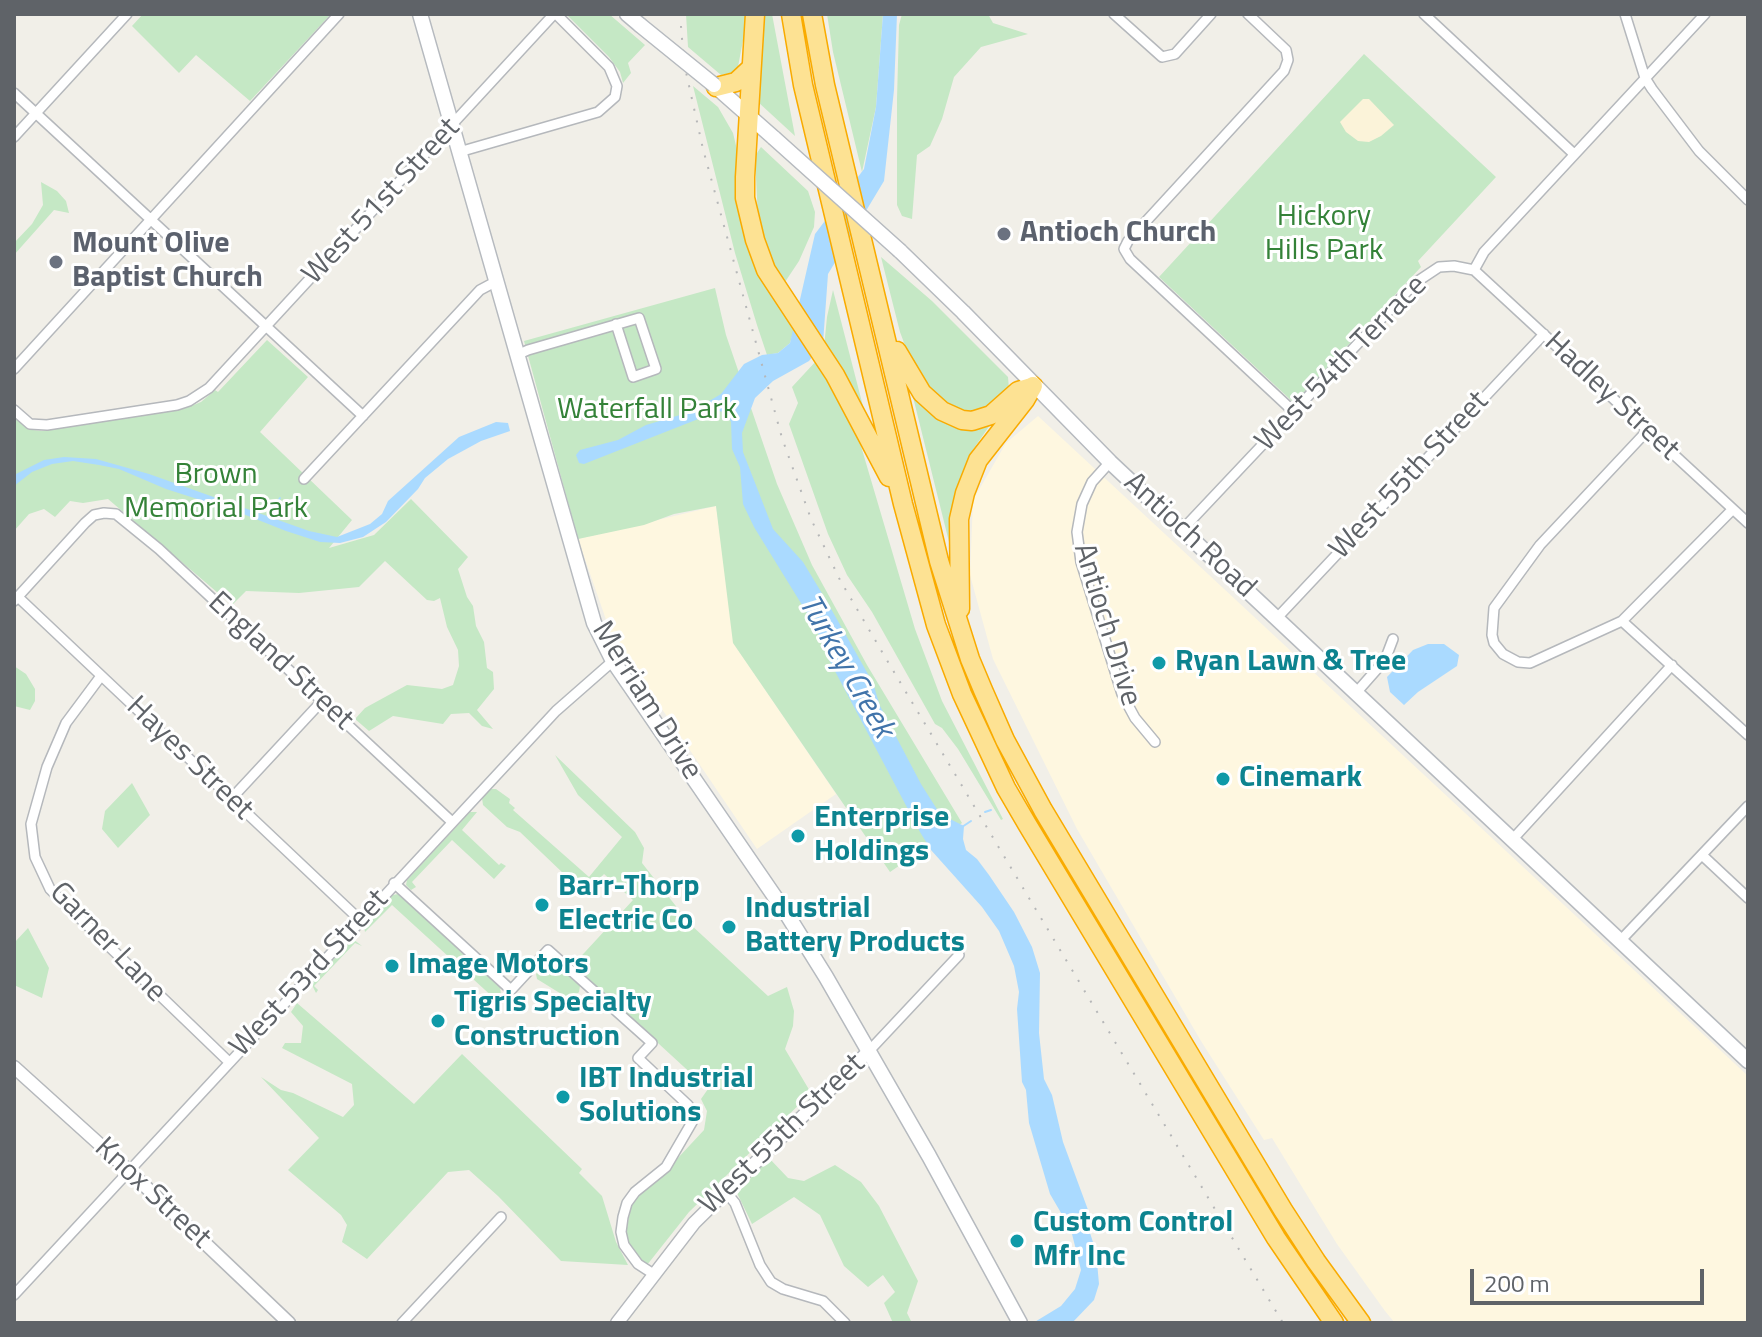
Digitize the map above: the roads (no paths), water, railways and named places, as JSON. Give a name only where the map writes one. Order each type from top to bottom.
[{"type":"highway","points":[[755,14],[745,198],[760,256],[845,392],[903,504]]},
{"type":"highway","points":[[791,14],[808,103],[903,504],[923,584],[952,671],[1006,788],[1269,1227],[1334,1323]]},
{"type":"highway","points":[[812,14],[866,263],[939,561],[960,630],[1005,740],[1043,810],[1283,1210],[1361,1323]]},
{"type":"highway","points":[[715,86],[736,82],[751,68]]},
{"type":"highway","points":[[746,156],[752,145],[772,136]]},
{"type":"highway","points":[[881,318],[915,384],[932,404],[951,416],[972,421],[982,419],[1018,391],[1033,386]]},
{"type":"highway","points":[[960,630],[959,519],[965,493],[978,460],[1033,386]]},
{"type":"main road","name":"Merriam Drive","points":[[420,14],[594,623],[613,661],[788,916],[869,1051],[1020,1323]]},
{"type":"main road","name":"Antioch Road","points":[[627,14],[748,114],[900,251],[1110,462],[1748,1061]]},
{"type":"street","points":[[14,137],[127,14]]},
{"type":"street","points":[[14,369],[339,14]]},
{"type":"street","points":[[459,152],[598,112],[615,97],[617,86],[609,67],[555,14]]},
{"type":"street","name":"West 51st Street","points":[[14,410],[30,424],[47,425],[177,405],[209,388],[555,14]]},
{"type":"street","points":[[1114,14],[1162,57],[1175,54],[1211,14]]},
{"type":"street","points":[[1248,14],[1286,50],[1288,60],[1284,71],[1124,249],[1130,259],[1294,412]]},
{"type":"street","points":[[1424,14],[1574,154]]},
{"type":"street","points":[[1625,14],[1645,78],[1699,151],[1748,200]]},
{"type":"street","points":[[1474,270],[1484,252],[1705,14]]},
{"type":"street","points":[[14,93],[363,416]]},
{"type":"street","name":"West 54th Terrace","points":[[1182,530],[1415,283],[1439,267],[1474,270]]},
{"type":"street","name":"Hadley Street","points":[[1474,270],[1748,523]]},
{"type":"street","points":[[304,479],[480,290],[495,282]]},
{"type":"street","points":[[517,355],[616,324],[639,318],[656,369],[633,377],[616,324]]},
{"type":"street","name":"West 55th Street","points":[[1277,618],[1544,334]]},
{"type":"street","points":[[1647,431],[1540,545],[1494,608],[1491,622],[1494,643],[1510,659],[1530,663],[1622,621],[1732,510]]},
{"type":"street","name":"Antioch Drive","points":[[1110,462],[1092,482],[1082,504],[1077,532],[1078,548],[1122,694],[1135,718],[1155,742]]},
{"type":"street","name":"England Street","points":[[16,599],[94,515],[116,514],[159,549],[451,821]]},
{"type":"street","name":"Hayes Street","points":[[16,599],[360,920]]},
{"type":"street","points":[[1622,621],[1748,735]]},
{"type":"street","points":[[1355,694],[1385,660],[1393,639]]},
{"type":"street","name":"West 53rd Street","points":[[14,1295],[451,821],[556,711],[613,661]]},
{"type":"street","points":[[1512,840],[1672,665]]},
{"type":"street","name":"Garner Lane","points":[[101,676],[66,723],[47,767],[31,824],[35,857],[41,873],[56,895],[228,1061]]},
{"type":"street","points":[[231,799],[322,701]]},
{"type":"street","points":[[1620,941],[1748,806]]},
{"type":"street","points":[[1702,855],[1748,898]]},
{"type":"street","points":[[394,883],[511,990],[548,950],[652,1043],[638,1058],[688,1105],[695,1117],[666,1167],[635,1192],[627,1203],[623,1217],[621,1232],[624,1245],[638,1264],[655,1275]]},
{"type":"street","name":"West 55th Street","points":[[617,1323],[694,1223],[869,1051],[959,955]]},
{"type":"street","name":"Knox Street","points":[[14,1067],[289,1323]]},
{"type":"street","points":[[725,1191],[735,1203],[760,1265],[771,1282],[783,1289],[823,1301],[845,1323]]},
{"type":"street","points":[[402,1323],[501,1217]]},
{"type":"water","name":"Turkey Creek","points":[[883,14],[897,14],[894,90],[884,181],[828,274],[823,343],[809,361],[773,381],[755,398],[742,433],[743,452],[773,529],[803,562],[826,600],[873,683],[880,706],[921,784],[940,814],[964,826],[966,850],[989,875],[1014,912],[1032,947],[1040,973],[1039,1033],[1044,1079],[1052,1095],[1063,1142],[1091,1218],[1090,1233],[1096,1251],[1099,1284],[1094,1300],[1072,1323],[1033,1323],[1061,1306],[1075,1289],[1081,1270],[1071,1230],[1050,1194],[1029,1123],[1026,1090],[1022,1082],[1017,1009],[1019,992],[1014,966],[999,931],[982,907],[931,850],[920,832],[827,656],[815,626],[754,527],[743,504],[740,467],[732,449],[731,422],[727,413],[719,411],[584,464],[579,463],[576,455],[580,450],[618,440],[646,425],[706,403],[721,394],[744,364],[762,355],[778,353],[790,343],[815,234],[864,169],[876,107]]},
{"type":"water","points":[[496,422],[508,423],[510,431],[481,441],[448,459],[425,478],[386,522],[363,537],[340,543],[320,542],[286,531],[119,469],[99,465],[73,461],[52,464],[32,472],[14,486],[14,475],[44,460],[64,457],[96,459],[149,474],[309,531],[337,537],[370,524],[382,514],[388,501],[459,437]]},
{"type":"water","points":[[1428,644],[1444,644],[1459,655],[1457,666],[1404,705],[1390,692],[1387,677],[1413,650]]},
{"type":"waterway","points":[[276,504],[280,498]]},
{"type":"waterway","points":[[985,812],[991,810]]},
{"type":"waterway","points":[[962,827],[971,821]]},
{"type":"railway","points":[[680,14],[684,63],[703,149],[782,438],[811,519],[840,580],[888,662],[1283,1323]]},
{"type":"place","name":"Antioch Church","points":[[1004,234]]},
{"type":"place","name":"Mount Olive Baptist Church","points":[[56,262]]},
{"type":"place","name":"Ryan Lawn & Tree","points":[[1159,663]]},
{"type":"place","name":"Cinemark","points":[[1223,779]]},
{"type":"place","name":"Enterprise Holdings","points":[[798,836]]},
{"type":"place","name":"Barr-Thorp Electric Co","points":[[542,905]]},
{"type":"place","name":"Industrial Battery Products","points":[[729,927]]},
{"type":"place","name":"Image Motors","points":[[392,966]]},
{"type":"place","name":"Tigris Specialty Construction","points":[[438,1021]]},
{"type":"place","name":"IBT Industrial Solutions","points":[[563,1097]]},
{"type":"place","name":"Custom Control Mfr Inc","points":[[1017,1241]]},
{"type":"park label","name":"Hickory Hills Park","points":[[1324,235]]},
{"type":"park label","name":"Waterfall Park","points":[[647,411]]},
{"type":"park label","name":"Brown Memorial Park","points":[[216,493]]}]
